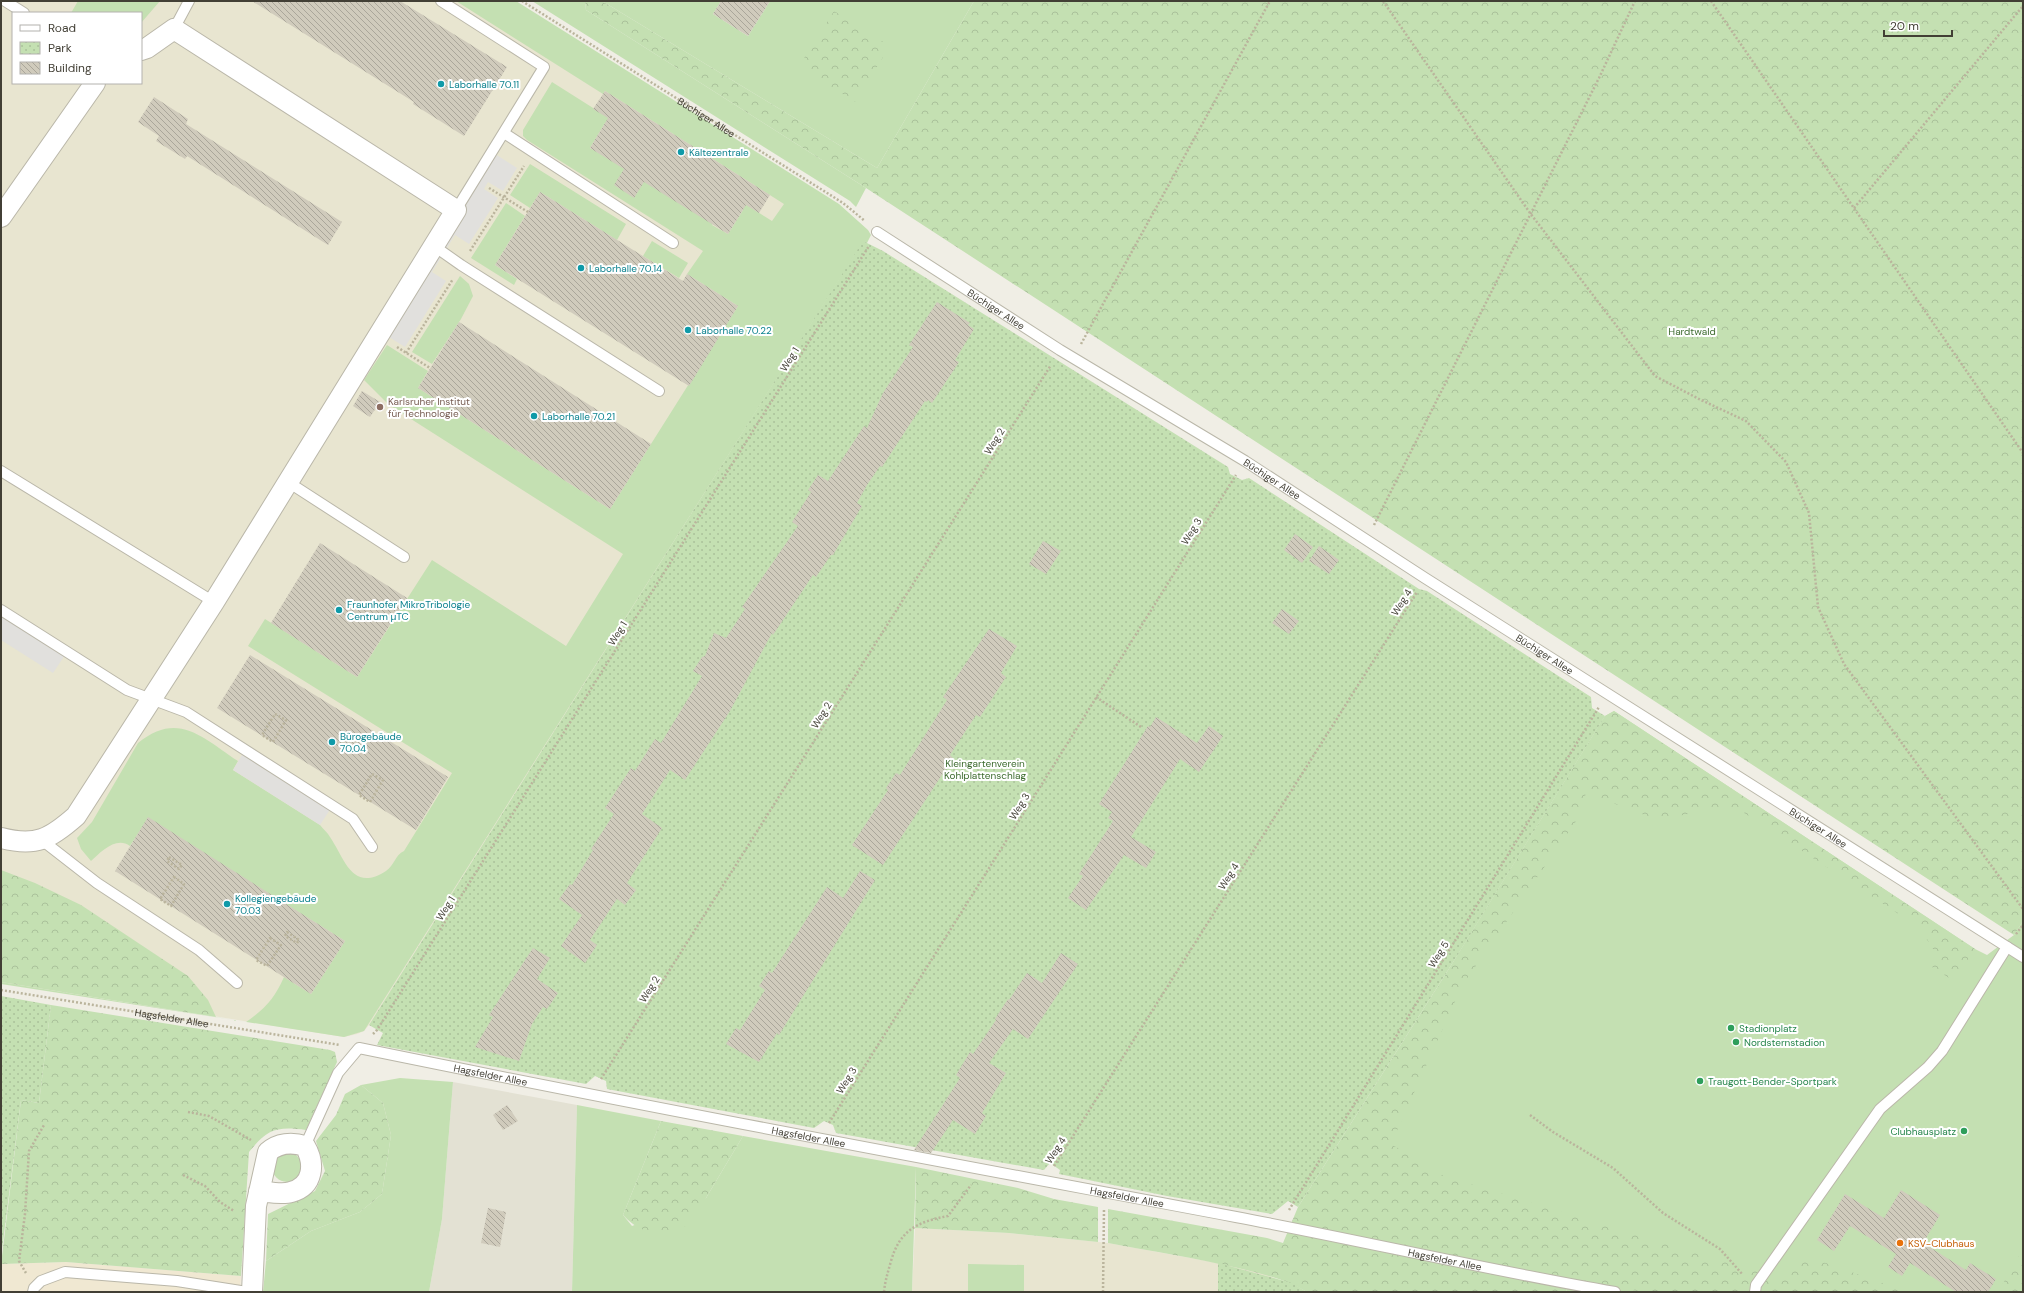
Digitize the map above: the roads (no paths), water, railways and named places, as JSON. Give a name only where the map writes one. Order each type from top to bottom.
[{"type":"street","points":[[1,838],[17,842],[43,840],[64,827],[76,816],[214,602],[456,210],[174,29],[147,48],[142,50]]},
{"type":"street","points":[[1,217],[94,84]]},
{"type":"street","points":[[252,1292],[255,1218],[259,1191],[268,1152],[274,1146],[284,1144],[298,1144],[305,1146],[310,1154],[312,1168],[309,1179],[299,1189],[290,1192],[259,1191]]},
{"type":"lane","points":[[5,1],[22,12]]},
{"type":"lane","points":[[174,29],[189,1]]},
{"type":"lane","points":[[441,1],[544,67],[456,210]]},
{"type":"lane","points":[[504,133],[673,244]]},
{"type":"lane","name":"Büchiger Allee","points":[[877,232],[1073,359],[1244,461],[1425,578],[2023,957]]},
{"type":"lane","points":[[434,246],[461,265],[659,391]]},
{"type":"lane","points":[[1,471],[214,602]]},
{"type":"lane","points":[[288,482],[404,557]]},
{"type":"lane","points":[[1,610],[127,690],[152,698],[186,712],[353,819],[372,847]]},
{"type":"lane","points":[[43,840],[97,883],[199,950],[237,983]]},
{"type":"lane","points":[[1755,1292],[1756,1285],[1880,1109],[1928,1067],[1942,1051],[2007,947]]},
{"type":"lane","name":"Hagsfelder Allee","points":[[305,1146],[338,1073],[359,1048],[582,1094],[820,1137],[979,1170],[1105,1192],[1615,1292]]},
{"type":"lane","points":[[33,1290],[49,1277],[65,1272],[177,1281],[247,1292]]},
{"type":"place","name":"Laborhalle 70.11","points":[[441,84]]},
{"type":"place","name":"Kältezentrale","points":[[681,152]]},
{"type":"place","name":"Laborhalle 70.14","points":[[581,268]]},
{"type":"place","name":"Laborhalle 70.22","points":[[688,330]]},
{"type":"place","name":"Karlsruher Institut für Technologie","points":[[380,407]]},
{"type":"place","name":"Laborhalle 70.21","points":[[534,416]]},
{"type":"place","name":"Fraunhofer MikroTribologie Centrum µTC","points":[[339,610]]},
{"type":"place","name":"Bürogebäude 70.04","points":[[332,742]]},
{"type":"place","name":"Kollegiengebäude 70.03","points":[[227,904]]},
{"type":"place","name":"Stadionplatz","points":[[1731,1028]]},
{"type":"place","name":"Nordsternstadion","points":[[1736,1042]]},
{"type":"place","name":"Traugott-Bender-Sportpark","points":[[1700,1081]]},
{"type":"place","name":"Clubhausplatz","points":[[1964,1131]]},
{"type":"place","name":"KSV-Clubhaus","points":[[1900,1243]]},
{"type":"park label","name":"Hardtwald","points":[[1692,331]]},
{"type":"park label","name":"Kleingartenverein Kohlplattenschlag","points":[[985,768]]}]
